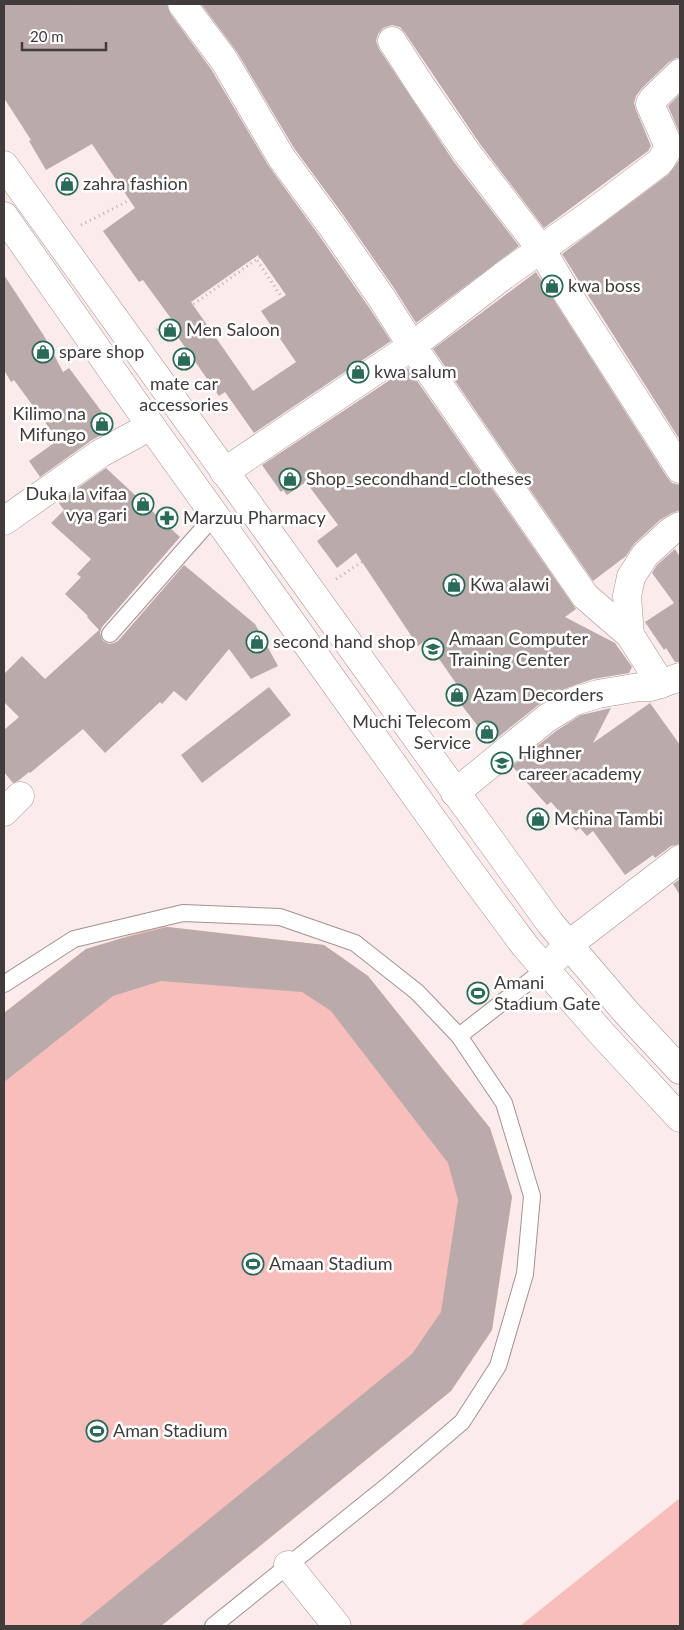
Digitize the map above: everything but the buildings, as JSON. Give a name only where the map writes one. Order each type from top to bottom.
[{"type":"street","points":[[182,4],[224,60],[281,157],[381,297],[412,346],[586,596],[630,635],[671,680],[651,687],[639,687],[598,694],[575,701],[547,718],[455,793]]},
{"type":"street","points":[[392,40],[421,86],[541,250],[680,469]]},
{"type":"street","points":[[224,472],[412,346],[503,276],[660,162],[668,149],[650,104],[653,98],[680,73]]},
{"type":"street","points":[[4,164],[550,923],[680,1070]]},
{"type":"street","points":[[4,216],[151,426],[525,946],[603,1035],[680,1118]]},
{"type":"street","points":[[4,521],[100,453],[151,426]]},
{"type":"street","points":[[630,635],[627,596],[631,577],[645,555],[670,532],[680,526]]},
{"type":"street","points":[[545,969],[568,945],[680,859]]},
{"type":"street","points":[[288,1566],[337,1626]]},
{"type":"lane","points":[[110,634],[215,515]]},
{"type":"lane","points":[[4,984],[74,939],[183,913],[280,917],[355,943],[417,992],[459,1036],[504,1103],[532,1196],[525,1274],[498,1366],[462,1422],[387,1486],[213,1626]]},
{"type":"lane","points":[[459,1036],[545,969]]},
{"type":"path","points":[[68,4],[107,41],[134,75],[429,518],[520,642],[598,694]]},
{"type":"path","points":[[56,237],[124,203],[254,112],[382,30],[392,40]]},
{"type":"path","points":[[134,346],[449,125],[568,31]]},
{"type":"path","points":[[313,595],[429,518],[497,469],[619,374]]},
{"type":"shaded area","name":"Amaan Stadium","points":[[160,926],[324,945],[368,976],[490,1128],[512,1197],[492,1330],[451,1391],[161,1626],[4,1626],[4,1013],[86,949]]},
{"type":"shaded area","points":[[680,1498],[680,1626],[520,1626]]},
{"type":"place","name":"zahra fashion","points":[[67,184]]},
{"type":"place","name":"kwa boss","points":[[552,286]]},
{"type":"place","name":"Men Saloon","points":[[170,330]]},
{"type":"place","name":"spare shop","points":[[43,352]]},
{"type":"place","name":"mate car accessories","points":[[184,359]]},
{"type":"place","name":"kwa salum","points":[[358,372]]},
{"type":"place","name":"Kilimo na Mifungo","points":[[102,424]]},
{"type":"place","name":"Shop_secondhand_clotheses","points":[[290,479]]},
{"type":"place","name":"Duka la vifaa vya gari","points":[[143,504]]},
{"type":"place","name":"Marzuu Pharmacy","points":[[167,518]]},
{"type":"place","name":"Kwa alawi","points":[[454,585]]},
{"type":"place","name":"second hand shop","points":[[257,642]]},
{"type":"place","name":"Amaan Computer Training Center","points":[[433,649]]},
{"type":"place","name":"Azam Decorders","points":[[457,695]]},
{"type":"place","name":"Muchi Telecom Service","points":[[487,732]]},
{"type":"place","name":"Highner career academy","points":[[502,763]]},
{"type":"place","name":"Mchina Tambi","points":[[538,819]]},
{"type":"place","name":"Amani Stadium Gate","points":[[478,993]]},
{"type":"place","name":"Amaan Stadium","points":[[253,1264]]},
{"type":"place","name":"Aman Stadium","points":[[97,1431]]}]
